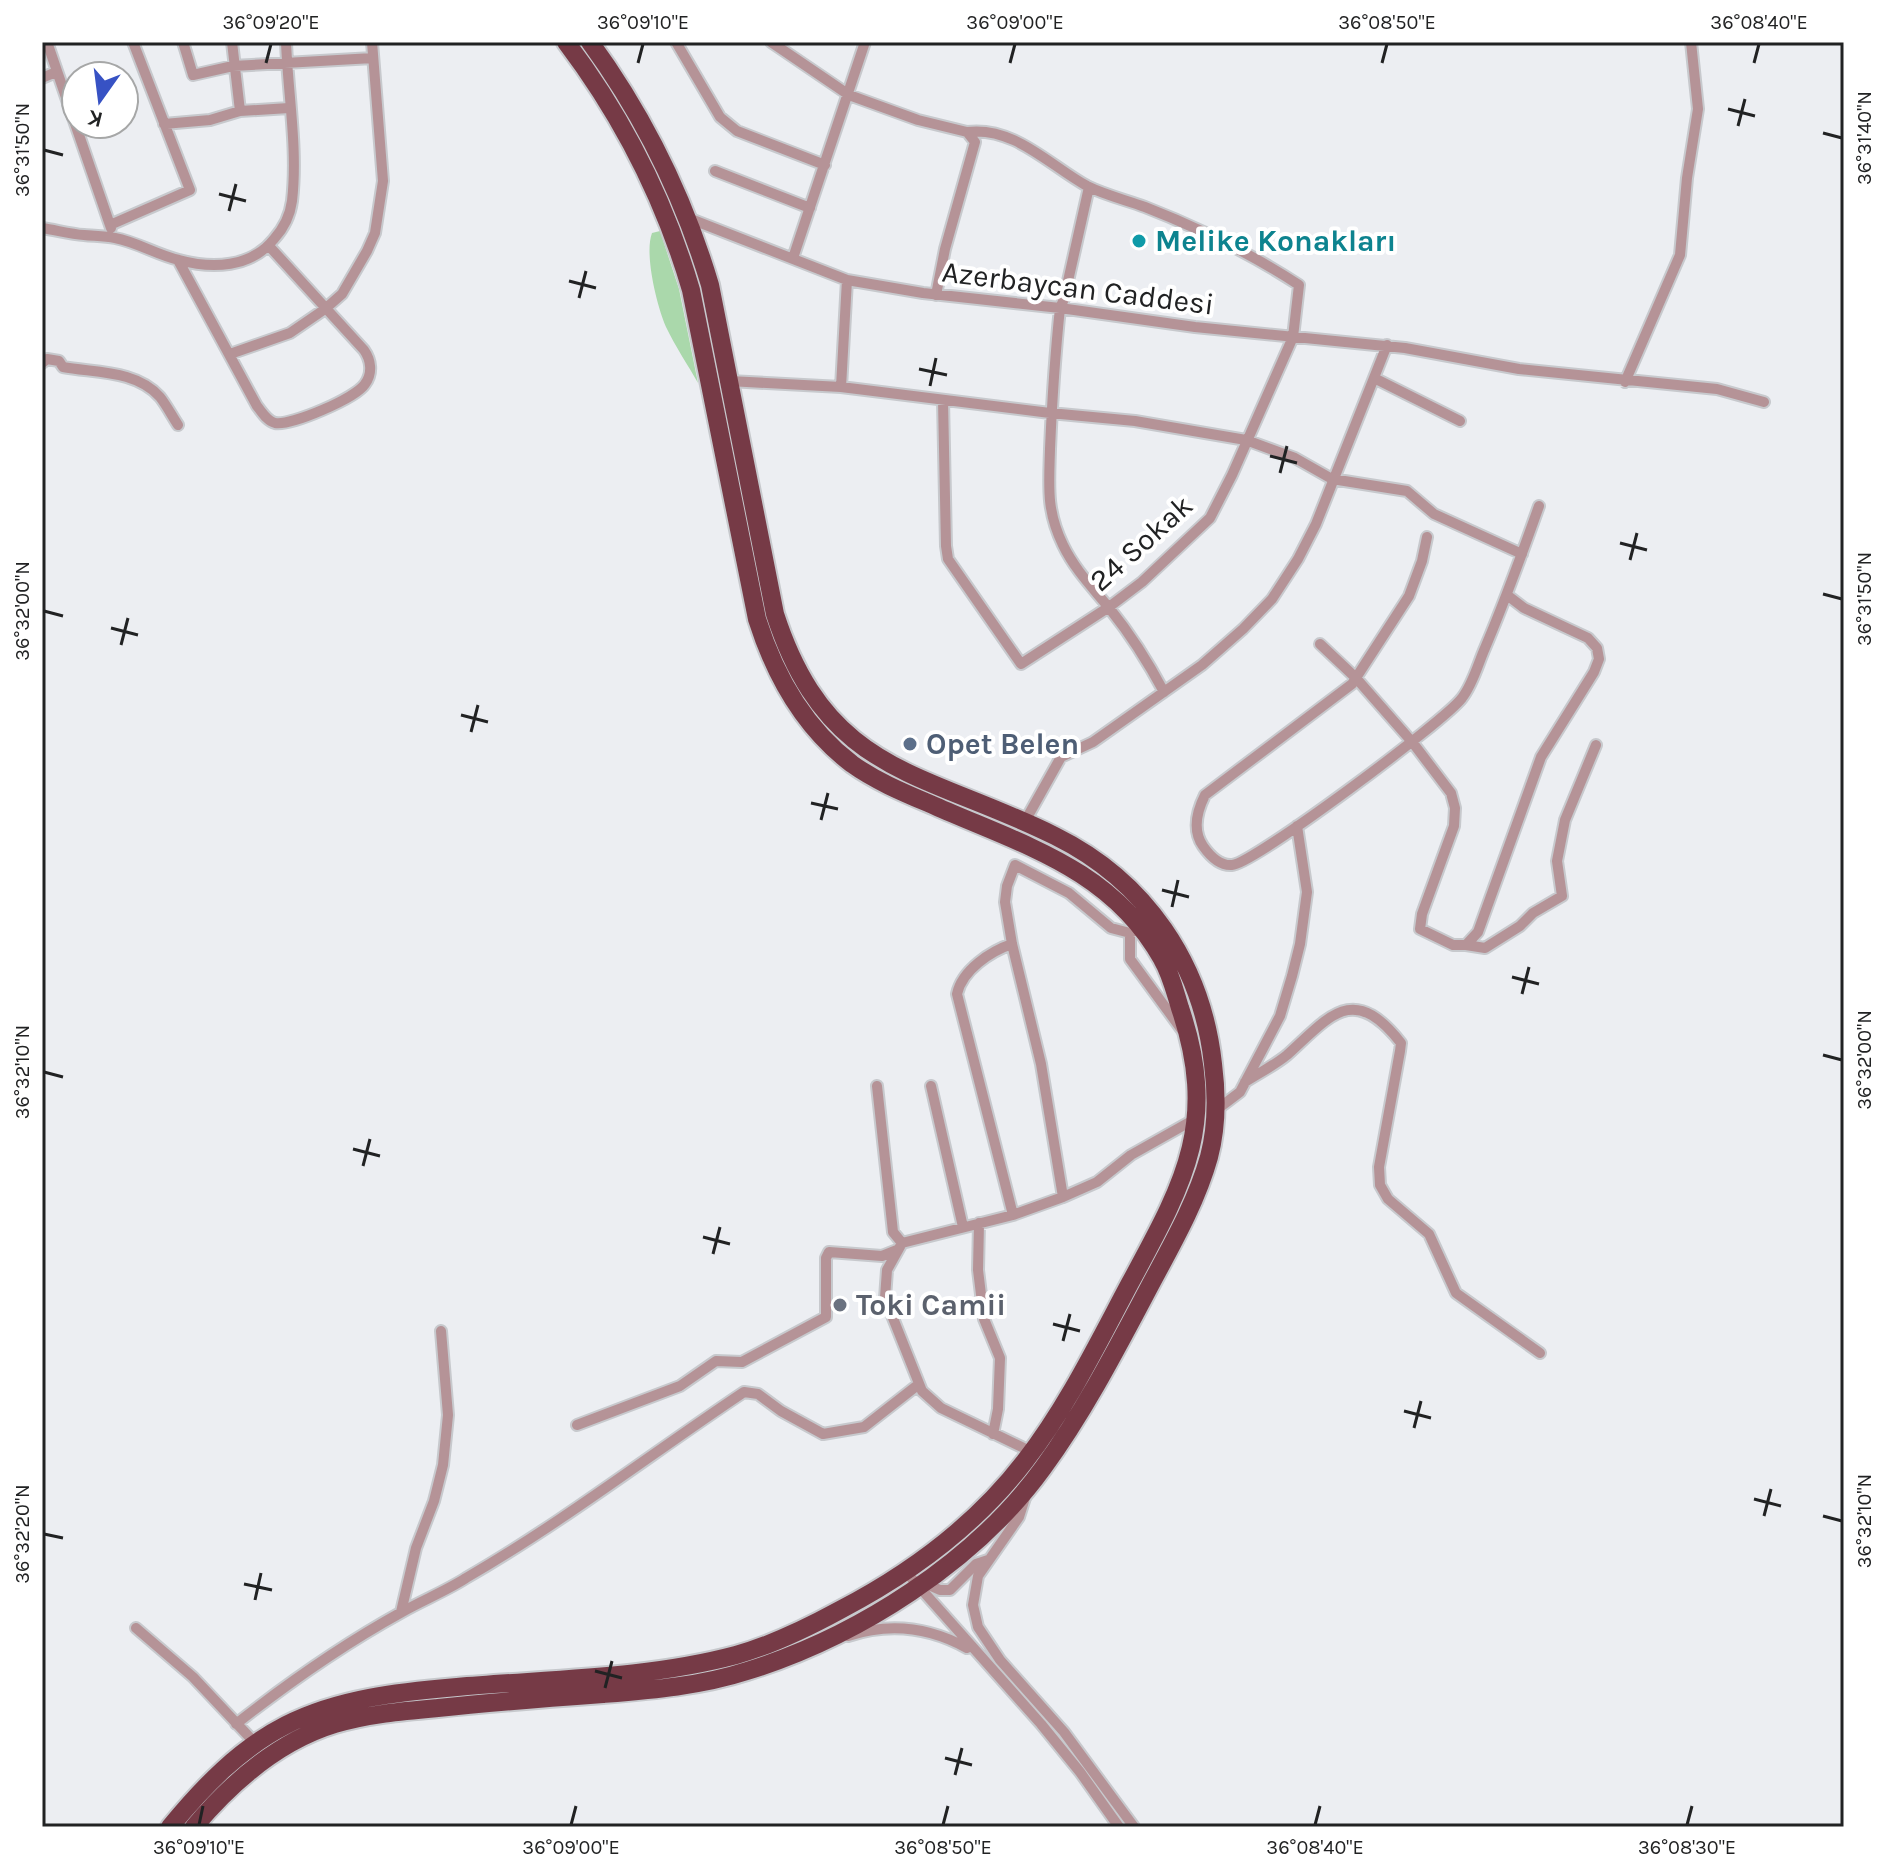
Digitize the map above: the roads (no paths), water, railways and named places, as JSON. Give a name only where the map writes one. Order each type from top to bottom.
[{"type":"highway","points":[[170,1827],[201,1790],[249,1749],[284,1726],[329,1706],[389,1694],[645,1672],[739,1654],[779,1640],[916,1580],[967,1549],[1029,1486],[1080,1413],[1174,1241],[1194,1200],[1210,1155],[1216,1085],[1210,1039],[1200,999],[1182,955],[1083,874],[1048,853],[888,786],[852,764],[814,729],[788,693],[769,658],[757,619],[711,382],[691,290],[676,239],[622,125],[593,77],[566,42]]},
{"type":"highway","points":[[194,1827],[253,1768],[293,1742],[335,1724],[392,1713],[699,1683],[745,1672],[787,1657],[884,1608],[916,1580],[1032,1452],[1064,1403],[1157,1232],[1192,1150],[1197,1086],[1192,1045],[1165,963],[1143,926],[1128,887],[1093,859],[1056,836],[897,769],[864,749],[828,717],[804,684],[786,650],[775,614],[710,285],[688,218],[639,116],[590,42]]},
{"type":"street","points":[[47,42],[115,238]]},
{"type":"street","points":[[110,225],[190,190],[133,42]]},
{"type":"street","points":[[183,42],[193,75],[233,66],[373,58]]},
{"type":"street","points":[[232,42],[240,111]]},
{"type":"street","points":[[42,228],[115,238],[178,260],[214,266],[255,257],[282,231],[292,204],[294,154],[286,42]]},
{"type":"street","points":[[230,354],[290,333],[325,309],[342,294],[367,251],[381,208],[383,181],[372,42]]},
{"type":"street","points":[[676,42],[720,117],[737,131],[825,165]]},
{"type":"street","points":[[771,42],[849,95],[918,120],[967,132],[980,130],[1007,136],[1089,187],[1060,308],[1050,413],[1047,492],[1052,519],[1064,547],[1086,582],[1109,607],[1145,657],[1164,692]]},
{"type":"street","points":[[793,258],[865,42]]},
{"type":"street","points":[[1625,382],[1680,255],[1687,178],[1698,109],[1691,42]]},
{"type":"street","points":[[42,78],[56,72]]},
{"type":"street","points":[[164,124],[210,120],[240,111],[289,108]]},
{"type":"street","points":[[936,295],[945,249],[975,142],[967,132]]},
{"type":"street","points":[[715,171],[810,208]]},
{"type":"street","name":"24 Sokak","points":[[943,400],[948,559],[1021,664],[1142,582],[1210,518],[1293,337],[1299,285],[1252,254],[1146,207],[1089,187]]},
{"type":"street","name":"Azerbaycan Caddesi","points":[[688,218],[847,280],[936,295],[1293,337],[1387,345],[1473,361],[1625,382],[1717,389],[1764,402]]},
{"type":"street","points":[[178,260],[257,406],[271,422],[280,423],[324,409],[363,387],[371,363],[364,350],[269,246]]},
{"type":"street","points":[[841,387],[847,280]]},
{"type":"street","points":[[1024,823],[1061,757],[1093,742],[1202,665],[1272,599],[1307,542],[1387,345]]},
{"type":"street","points":[[42,363],[47,359],[59,361],[63,367],[119,373],[145,385],[159,396],[178,425]]},
{"type":"street","points":[[1374,378],[1460,421]]},
{"type":"street","points":[[729,381],[841,387],[1135,421],[1246,440],[1295,458],[1332,479],[1407,491],[1434,514],[1522,554]]},
{"type":"street","points":[[1427,537],[1409,596],[1352,684],[1205,795],[1198,809],[1196,826],[1198,840],[1209,855],[1223,864],[1236,865],[1297,826],[1413,743],[1463,698],[1507,595],[1539,506]]},
{"type":"street","points":[[1466,945],[1478,932],[1541,757],[1599,659],[1597,648],[1588,638],[1524,608],[1507,595]]},
{"type":"street","points":[[1320,644],[1356,678],[1413,743],[1451,793],[1455,808],[1454,826],[1422,914],[1420,929],[1453,945],[1485,948],[1562,896],[1557,861],[1565,820],[1596,745]]},
{"type":"street","points":[[1215,1111],[1240,1092],[1280,1016],[1300,944],[1307,892],[1297,826]]},
{"type":"street","points":[[1063,1197],[1043,1074],[1005,902],[1015,865],[1069,893],[1111,928],[1143,926],[1130,959],[1192,1045]]},
{"type":"street","points":[[1012,944],[987,956],[961,982],[957,994],[1013,1215]]},
{"type":"street","points":[[1245,1082],[1284,1057],[1325,1018],[1341,1010],[1359,1009],[1392,1032],[1401,1043],[1379,1167],[1380,1185],[1388,1199],[1429,1234],[1456,1293],[1540,1353]]},
{"type":"street","points":[[877,1086],[893,1232],[899,1247],[887,1270],[885,1298],[919,1384],[922,1391],[941,1408],[1032,1452]]},
{"type":"street","points":[[931,1086],[963,1227]]},
{"type":"street","points":[[577,1425],[680,1386],[716,1361],[742,1362],[826,1317],[826,1258],[829,1252],[882,1256],[899,1247],[1013,1215],[1063,1197],[1097,1182],[1131,1155],[1196,1118]]},
{"type":"street","points":[[979,1223],[978,1270],[984,1319],[1000,1358],[998,1409],[993,1434]]},
{"type":"street","points":[[401,1612],[416,1548],[443,1465],[448,1415],[441,1331]]},
{"type":"street","points":[[236,1724],[284,1686],[401,1612],[465,1579],[580,1506],[744,1392],[758,1394],[781,1411],[823,1434],[864,1427],[919,1384]]},
{"type":"street","points":[[1029,1486],[1019,1517],[978,1576],[973,1595],[975,1616],[983,1638],[1064,1732],[1134,1827]]},
{"type":"street","points":[[916,1580],[940,1590],[950,1590],[976,1564],[988,1560]]},
{"type":"street","points":[[916,1580],[975,1652],[1048,1732],[1119,1827]]},
{"type":"street","points":[[136,1628],[193,1677],[236,1724],[249,1749]]},
{"type":"street","points":[[831,1636],[842,1639],[868,1629],[906,1628],[931,1632],[975,1652]]},
{"type":"street","points":[[236,1724],[249,1749]]},
{"type":"place","name":"Melike Konakları","points":[[1139,241]]},
{"type":"place","name":"Opet Belen","points":[[910,744]]},
{"type":"place","name":"Toki Camii","points":[[840,1305]]}]
